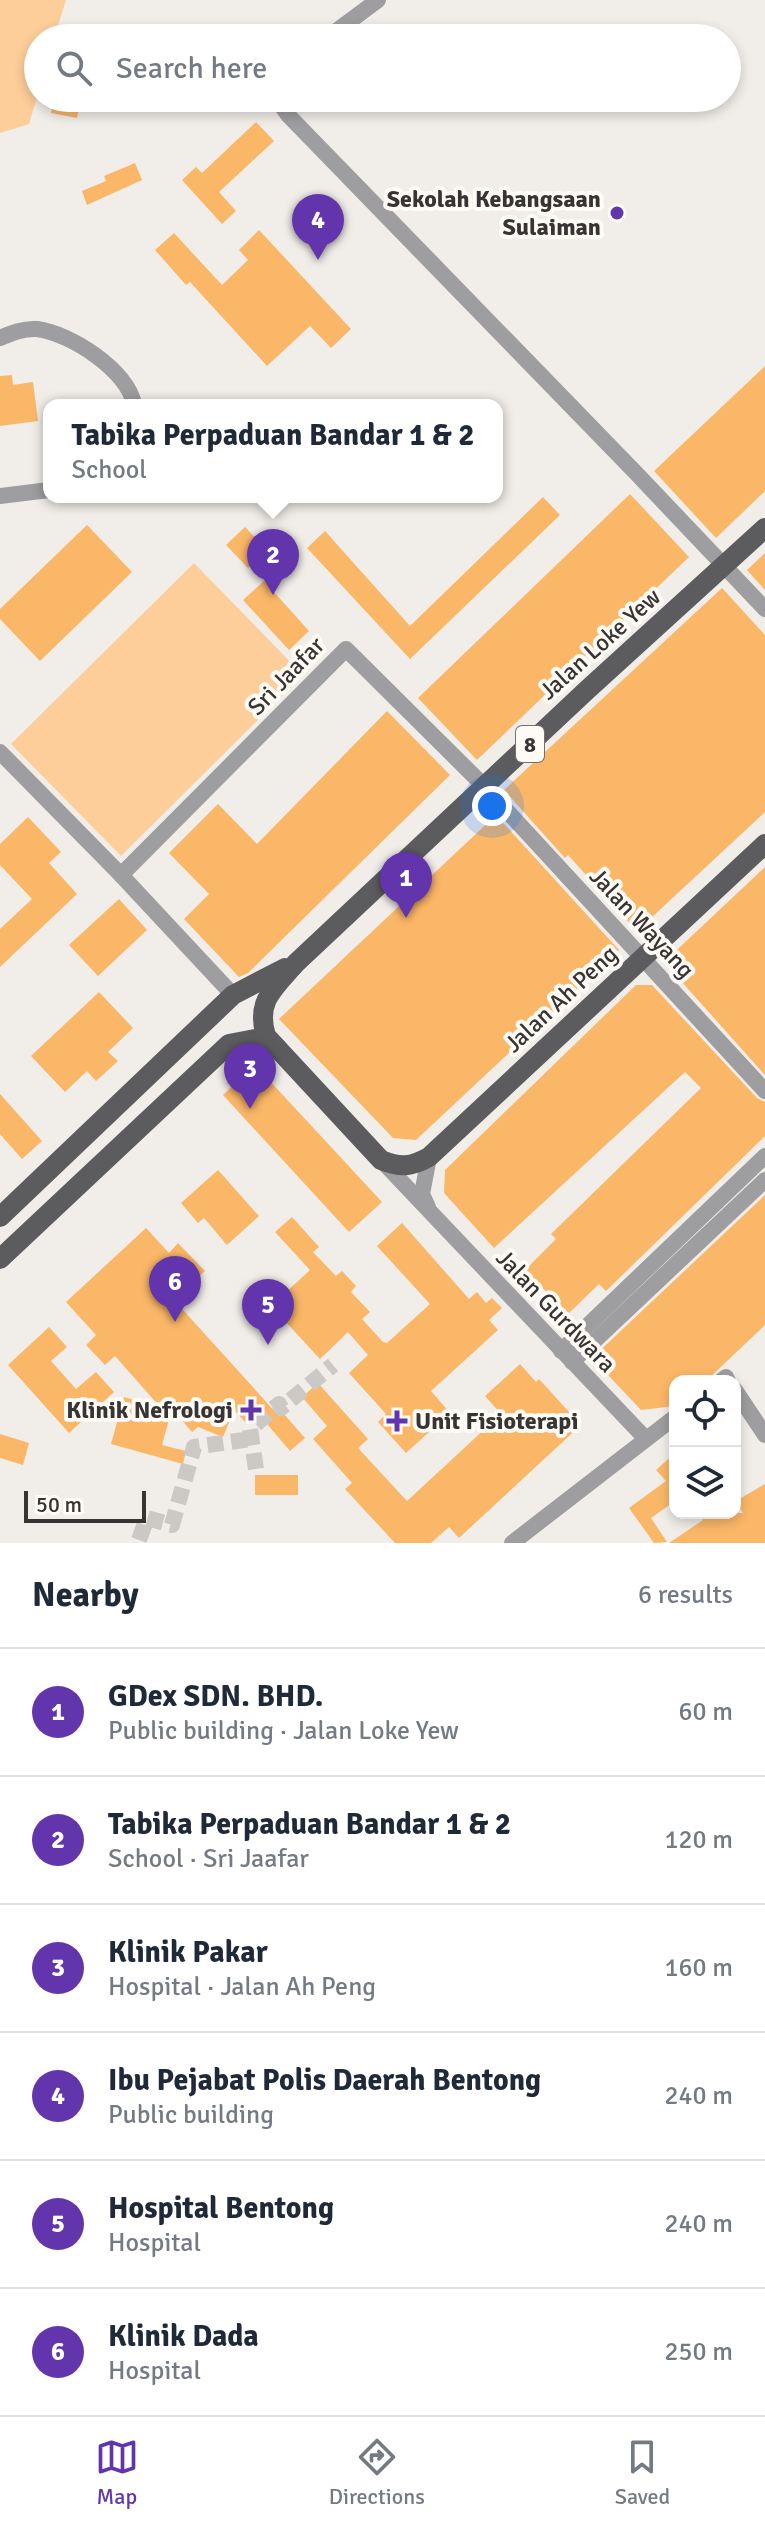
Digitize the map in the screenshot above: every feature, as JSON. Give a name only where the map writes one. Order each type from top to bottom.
[{"type":"main road","name":"Jalan Loke Yew","points":[[296,963],[765,528]]},
{"type":"main road","name":"Jalan Ah Peng","points":[[429,1157],[765,844]]},
{"type":"main road","name":"8","points":[[0,1217],[233,995],[296,963]]},
{"type":"main road","points":[[296,963],[267,997],[261,1013],[266,1036],[381,1160],[399,1167],[413,1166],[429,1157]]},
{"type":"main road","points":[[0,1259],[229,1044],[255,1039],[277,1048]]},
{"type":"street","points":[[346,24],[378,0]]},
{"type":"street","points":[[286,112],[765,609]]},
{"type":"street","points":[[0,338],[21,330],[38,329],[82,346],[111,369],[129,388],[132,399]]},
{"type":"street","points":[[0,496],[43,491]]},
{"type":"street","name":"Sri Jaafar","points":[[121,875],[346,649],[485,787]]},
{"type":"street","points":[[0,752],[233,995]]},
{"type":"street","name":"Jalan Wayang","points":[[485,787],[765,1091]]},
{"type":"street","points":[[566,1356],[765,1156]]},
{"type":"street","points":[[429,1157],[422,1194],[432,1216]]},
{"type":"street","name":"Jalan Gurdwara","points":[[381,1160],[646,1439]]},
{"type":"street","points":[[566,1356],[765,1180]]},
{"type":"street","points":[[741,1401],[765,1435]]},
{"type":"street","points":[[512,1543],[669,1422]]},
{"type":"shaded area","points":[[0,0],[66,0],[58,24],[24,24],[24,112],[33,112],[29,124],[0,133]]},
{"type":"shaded area","points":[[194,563],[303,675],[121,856],[11,744]]},
{"type":"building","points":[[51,112],[78,112],[77,118]]},
{"type":"building","points":[[256,122],[274,141],[219,192],[236,211],[222,224],[182,180],[196,167],[202,173]]},
{"type":"building","points":[[135,163],[142,180],[87,205],[82,191],[106,181],[104,176]]},
{"type":"building","points":[[259,230],[351,329],[331,348],[310,326],[267,366],[190,282],[186,285],[155,250],[174,233],[222,285],[248,260],[239,250]]},
{"type":"building","points":[[765,366],[765,491],[716,538],[654,471]]},
{"type":"building","points":[[12,375],[13,385],[33,382],[38,421],[0,426],[0,376]]},
{"type":"building","points":[[630,494],[689,557],[477,760],[418,698]]},
{"type":"building","points":[[543,497],[560,515],[410,659],[307,548],[325,531],[410,626]]},
{"type":"building","points":[[87,525],[132,572],[40,661],[0,619],[0,609]]},
{"type":"building","points":[[245,527],[267,550],[248,568],[226,545]]},
{"type":"building","points":[[765,553],[765,590],[747,570]]},
{"type":"building","points":[[264,581],[309,631],[289,650],[243,600]]},
{"type":"building","points":[[722,588],[765,635],[765,812],[637,931],[504,790]]},
{"type":"building","points":[[387,711],[450,775],[248,973],[239,977],[184,919],[209,894],[169,853],[218,804],[257,844]]},
{"type":"building","points":[[496,815],[619,950],[416,1140],[393,1138],[279,1019]]},
{"type":"building","points":[[28,817],[61,852],[49,863],[77,894],[0,967],[0,929],[32,899],[0,865],[0,844]]},
{"type":"building","points":[[765,867],[765,1075],[664,962]]},
{"type":"building","points":[[119,899],[147,930],[98,976],[69,945]]},
{"type":"building","points":[[636,985],[652,985],[757,1098],[765,1102],[765,1136],[606,1291],[599,1284],[568,1314],[525,1270],[556,1239],[551,1234],[701,1088],[685,1072],[494,1248],[444,1193],[445,1170]]},
{"type":"building","points":[[99,992],[133,1028],[108,1052],[118,1061],[96,1081],[87,1071],[65,1092],[31,1056]]},
{"type":"building","points":[[255,1065],[382,1202],[349,1232],[223,1095]]},
{"type":"building","points":[[0,1094],[42,1141],[22,1159],[0,1134]]},
{"type":"building","points":[[218,1170],[259,1216],[227,1245],[204,1218],[198,1223],[181,1203]]},
{"type":"building","points":[[765,1195],[765,1325],[712,1375],[669,1375],[669,1407],[641,1410],[592,1358]]},
{"type":"building","points":[[292,1217],[319,1247],[313,1252],[336,1276],[342,1271],[356,1286],[351,1292],[370,1312],[362,1319],[383,1342],[387,1343],[430,1304],[377,1246],[402,1223],[469,1299],[477,1292],[486,1303],[492,1298],[502,1308],[489,1320],[498,1330],[431,1391],[450,1413],[406,1453],[378,1422],[386,1414],[349,1373],[368,1355],[348,1332],[320,1359],[271,1306],[310,1270],[275,1232]]},
{"type":"building","points":[[146,1228],[169,1253],[178,1243],[205,1271],[174,1300],[279,1416],[283,1413],[305,1438],[290,1451],[257,1412],[246,1423],[234,1410],[223,1437],[198,1427],[192,1432],[172,1409],[162,1445],[186,1451],[183,1464],[111,1444],[124,1397],[161,1408],[115,1356],[105,1365],[86,1345],[96,1335],[66,1302]]},
{"type":"building","points":[[49,1327],[67,1347],[51,1361],[76,1389],[96,1372],[114,1392],[69,1433],[8,1365]]},
{"type":"building","points":[[520,1364],[536,1382],[539,1379],[581,1425],[459,1538],[449,1527],[431,1543],[395,1543],[345,1489],[352,1483],[313,1439],[327,1426],[302,1397],[318,1383],[368,1439],[358,1448],[407,1501],[501,1414],[485,1396]]},
{"type":"building","points":[[0,1434],[29,1443],[23,1465],[0,1458]]},
{"type":"building","points":[[669,1458],[669,1505],[651,1518],[667,1542],[654,1543],[629,1508],[666,1481],[656,1470]]},
{"type":"building","points":[[255,1475],[298,1475],[298,1495],[255,1495]]},
{"type":"building","points":[[765,1484],[765,1543],[669,1543],[702,1519],[741,1519],[741,1498]]},
{"type":"tunnel","points":[[256,1469],[250,1429],[333,1365]]},
{"type":"tunnel","points":[[139,1540],[147,1518],[172,1525],[194,1447],[251,1439]]},
{"type":"place","name":"Sekolah Kebangsaan Sulaiman","points":[[617,213]]},
{"type":"place","name":"Ibu Pejabat Polis Daerah Bentong","points":[[318,260]]},
{"type":"place","name":"Tabika Perpaduan Bandar 1 & 2","points":[[273,595]]},
{"type":"place","name":"GDex SDN. BHD.","points":[[406,918]]},
{"type":"place","name":"Klinik Pakar","points":[[250,1109]]},
{"type":"place","name":"Klinik Dada","points":[[175,1322]]},
{"type":"place","name":"Hospital Bentong","points":[[268,1345]]},
{"type":"place","name":"Klinik Nefrologi","points":[[251,1410]]},
{"type":"place","name":"Unit Fisioterapi","points":[[397,1421]]}]
